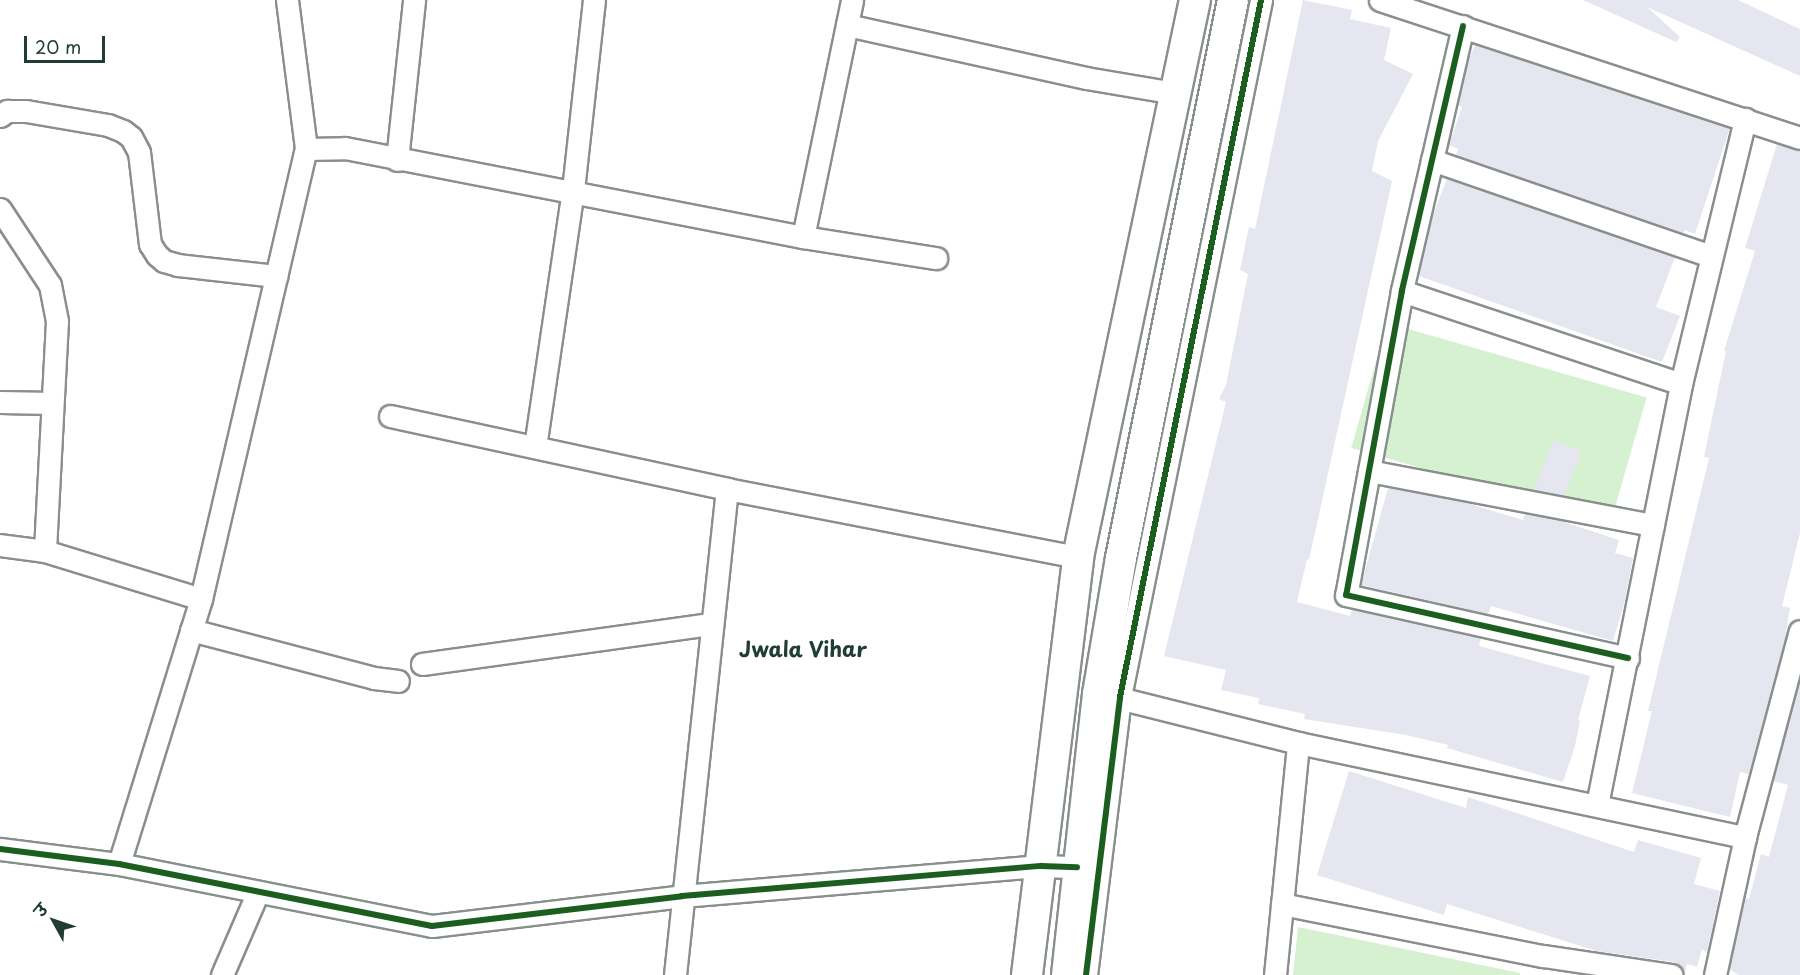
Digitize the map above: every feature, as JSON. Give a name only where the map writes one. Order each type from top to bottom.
[{"type":"main road","points":[[1027,975],[1078,556],[1195,0]]},
{"type":"main road","points":[[1066,975],[1077,867],[1109,695],[1121,558],[1233,0]]},
{"type":"street","points":[[119,864],[201,599],[306,149],[287,0]]},
{"type":"street","points":[[396,160],[414,0]]},
{"type":"street","points":[[535,447],[573,190],[594,0]]},
{"type":"street","points":[[803,237],[852,0]]},
{"type":"street","points":[[1086,975],[1109,695],[1261,0]]},
{"type":"street","points":[[1380,0],[1800,138]]},
{"type":"street","points":[[847,25],[1086,78],[1174,93]]},
{"type":"street","points":[[1463,26],[1402,291],[1346,595],[1628,658]]},
{"type":"street","points":[[0,116],[7,111],[26,111],[108,125],[123,131],[131,137],[139,152],[150,244],[157,255],[164,261],[178,266],[276,276]]},
{"type":"street","points":[[1597,805],[1681,384],[1745,119]]},
{"type":"street","points":[[306,149],[336,147],[396,160],[573,190],[803,237],[936,258]]},
{"type":"street","points":[[1432,160],[1711,256]]},
{"type":"street","points":[[0,209],[50,285],[57,321],[45,551]]},
{"type":"street","points":[[1402,291],[1681,384]]},
{"type":"street","points":[[0,402],[52,403]]},
{"type":"street","points":[[390,416],[727,489],[1078,556]]},
{"type":"street","points":[[1369,471],[1653,525]]},
{"type":"street","points":[[675,975],[727,489]]},
{"type":"street","points":[[0,546],[45,551],[201,599]]},
{"type":"street","points":[[422,664],[712,624]]},
{"type":"street","points":[[191,630],[374,678],[398,681]]},
{"type":"street","points":[[1715,975],[1745,837],[1800,631]]},
{"type":"street","points":[[1109,695],[1298,743],[1745,837]]},
{"type":"street","points":[[1275,975],[1298,743]]},
{"type":"street","points":[[0,849],[119,864],[432,926],[682,896],[1041,866],[1077,867]]},
{"type":"street","points":[[222,975],[258,892]]},
{"type":"street","points":[[1282,904],[1541,965],[1672,975]]},
{"type":"green space","points":[[1387,323],[1647,397],[1611,522],[1351,448]]},
{"type":"green space","points":[[1298,927],[1520,973],[1520,975],[1293,975]]},
{"type":"building","points":[[1303,0],[1352,10],[1350,19],[1391,28],[1384,60],[1413,74],[1378,141],[1372,171],[1392,181],[1309,560],[1307,559],[1297,602],[1350,616],[1352,609],[1481,638],[1479,646],[1590,676],[1578,720],[1580,721],[1575,746],[1563,782],[1447,748],[1448,745],[1406,735],[1304,719],[1305,714],[1258,704],[1259,698],[1221,690],[1226,670],[1164,656],[1226,402],[1219,399],[1226,385],[1248,274],[1240,270],[1249,227],[1255,229]]},
{"type":"building","points":[[1583,0],[1738,0],[1800,29],[1800,76],[1647,7],[1680,37],[1676,42]]},
{"type":"building","points":[[1475,45],[1730,128],[1695,234],[1685,230],[1683,233],[1456,155],[1458,149],[1449,145],[1462,107],[1458,105],[1467,64]]},
{"type":"building","points":[[1777,144],[1800,150],[1800,533],[1782,606],[1790,608],[1785,639],[1749,774],[1740,772],[1730,817],[1632,793],[1652,711],[1648,711],[1709,458],[1704,457],[1726,351],[1724,351],[1755,251],[1745,248]]},
{"type":"building","points":[[1447,179],[1675,257],[1656,307],[1680,316],[1662,362],[1419,276],[1431,220]]},
{"type":"building","points":[[1553,440],[1582,451],[1563,501],[1534,489]]},
{"type":"building","points":[[1388,488],[1460,501],[1523,520],[1525,514],[1555,519],[1619,540],[1615,553],[1633,558],[1624,604],[1613,641],[1491,606],[1488,614],[1361,585]]},
{"type":"building","points":[[1800,680],[1800,975],[1739,975],[1729,969],[1745,898],[1749,899],[1761,854],[1769,857],[1788,785],[1773,781]]},
{"type":"building","points":[[1349,771],[1466,808],[1468,797],[1634,852],[1638,840],[1701,858],[1694,884],[1720,891],[1707,953],[1702,949],[1697,967],[1687,964],[1684,975],[1680,965],[1674,962],[1597,951],[1447,904],[1444,915],[1317,875]]},
{"type":"cycle path","points":[[1086,975],[1120,697],[1261,0]]},
{"type":"cycle path","points":[[1463,26],[1402,291],[1346,595],[1628,658]]},
{"type":"cycle path","points":[[0,849],[119,864],[432,926],[682,896],[1041,866],[1077,867]]},
{"type":"district","name":"Jwala Vihar","points":[[803,648]]}]
